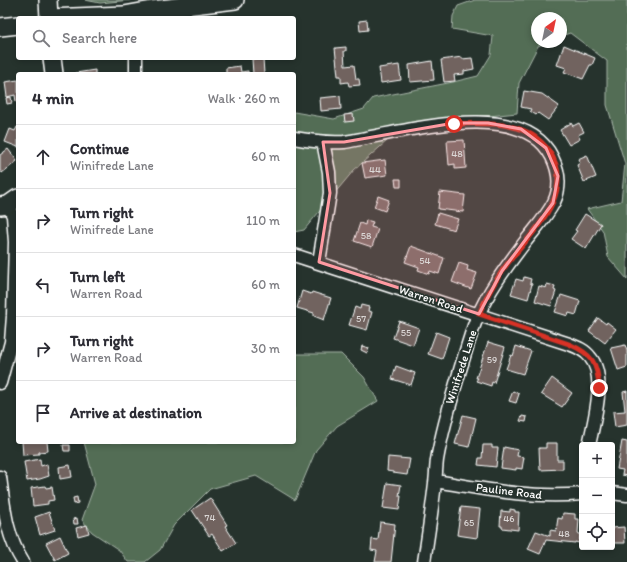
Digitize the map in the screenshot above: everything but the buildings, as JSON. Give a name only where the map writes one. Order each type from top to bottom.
[{"type":"street","points":[[48,0],[48,16]]},
{"type":"street","points":[[99,16],[139,15],[235,0]]},
{"type":"street","points":[[0,27],[16,25]]},
{"type":"street","points":[[52,60],[54,72]]},
{"type":"street","points":[[136,60],[136,72]]},
{"type":"street","name":"Winifrede Lane","points":[[296,138],[323,142],[344,142],[414,129],[454,124],[488,123],[521,129],[533,136],[546,148],[554,161],[558,176],[556,196],[553,203],[544,218],[502,271],[479,314],[467,346],[448,408],[437,461],[436,481],[424,562]]},
{"type":"street","points":[[319,262],[330,193],[330,172],[323,142]]},
{"type":"street","points":[[0,383],[11,342],[13,316],[15,242],[13,216],[9,203]]},
{"type":"street","name":"Warren Road","points":[[296,256],[479,314],[569,344],[582,350],[590,356],[596,365],[599,375],[599,388],[590,442]]},
{"type":"street","points":[[0,477],[7,523],[15,549],[23,562]]},
{"type":"street","name":"Pauline Road","points":[[436,481],[491,491],[528,495],[561,496],[579,493]]},
{"type":"street","points":[[615,493],[627,495]]},
{"type":"highlighted area","points":[[454,123],[488,123],[521,129],[546,148],[558,176],[553,203],[502,271],[479,314],[319,262],[330,193],[323,142],[344,142]]},
{"type":"green space","points":[[85,0],[130,0],[100,3]]},
{"type":"green space","points":[[475,0],[627,0],[627,279],[608,257],[603,231],[587,209],[621,201],[625,164],[607,105],[607,61],[570,33],[567,34],[567,12],[531,12],[531,48],[537,48],[519,83],[517,113],[405,125],[354,170],[304,230],[296,232],[296,112],[334,119],[364,109],[373,98],[478,76],[491,55],[493,36],[452,29],[453,16],[458,6]]},
{"type":"green space","points":[[296,354],[341,354],[364,377],[378,401],[337,426],[316,450],[295,500],[256,476],[210,489],[174,525],[160,550],[145,562],[128,562],[119,550],[92,532],[82,520],[95,484],[85,444],[296,444]]},
{"type":"route","points":[[454,124],[488,123],[516,127],[541,142],[551,154],[557,168],[558,176],[556,196],[553,203],[544,218],[502,271],[483,303],[479,314],[569,344],[582,350],[590,356],[596,365],[599,375],[599,388]]}]
